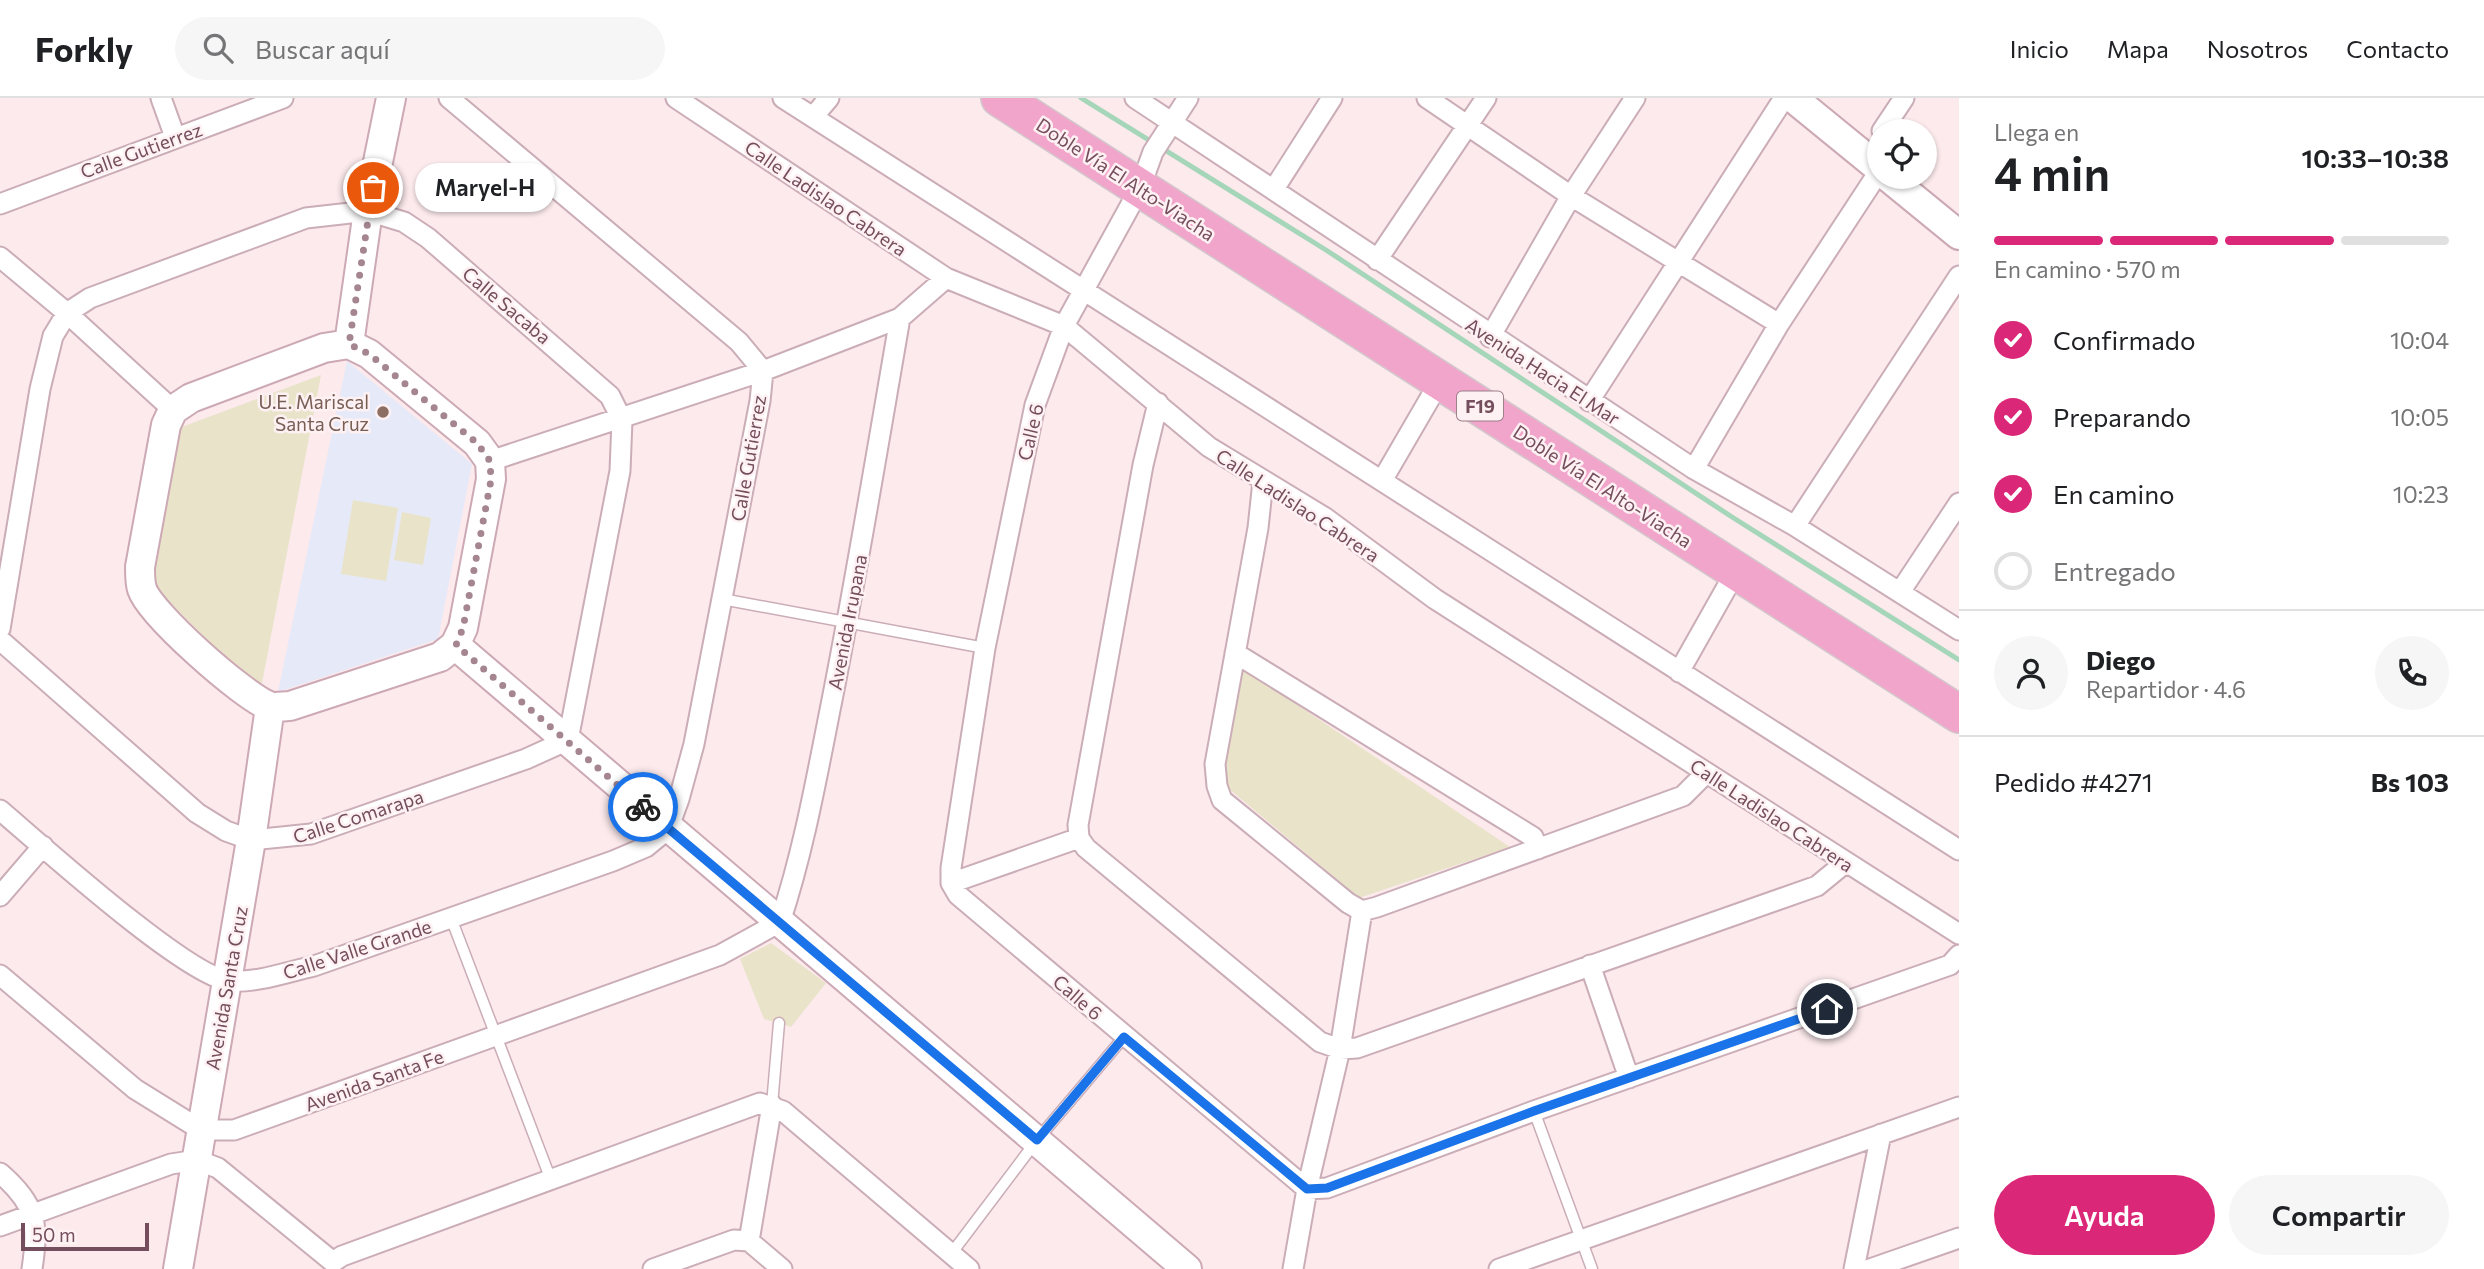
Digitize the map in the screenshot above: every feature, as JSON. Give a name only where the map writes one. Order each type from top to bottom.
[{"type":"highway","name":"Doble Vía El Alto-Viacha","points":[[1000,98],[1155,153],[1440,381],[1959,714]]},
{"type":"highway","name":"Doble Vía El Alto-Viacha","points":[[1039,98],[1155,153],[1959,687]]},
{"type":"street","points":[[161,98],[175,137]]},
{"type":"street","name":"Calle Gutierrez","points":[[0,204],[283,98]]},
{"type":"street","points":[[349,344],[368,211],[391,98]]},
{"type":"street","name":"Calle Gutierrez","points":[[449,98],[739,342],[763,371],[760,401],[694,744],[668,829]]},
{"type":"street","name":"Calle Ladislao Cabrera","points":[[676,98],[946,278],[1064,326],[1209,447],[1324,517],[1435,599],[1959,934]]},
{"type":"street","points":[[783,98],[1383,479],[1959,850]]},
{"type":"street","points":[[813,117],[829,98]]},
{"type":"street","name":"Avenida Hacia El Mar","points":[[1135,98],[1155,153],[1274,189],[1490,337],[1694,469],[1794,526],[1959,630]]},
{"type":"street","name":"Calle 6","points":[[1188,98],[1155,153],[1064,326],[1035,405],[985,648],[951,868],[951,883],[958,895],[1307,1189]]},
{"type":"street","points":[[1274,189],[1332,98]]},
{"type":"street","points":[[1427,98],[1571,196],[1779,324]]},
{"type":"street","points":[[1377,260],[1486,98]]},
{"type":"street","points":[[1490,337],[1571,196],[1635,98]]},
{"type":"street","points":[[1589,401],[1784,98]]},
{"type":"street","points":[[1793,98],[1867,146]]},
{"type":"street","points":[[1894,119],[1904,98]]},
{"type":"street","points":[[1694,469],[1867,170]]},
{"type":"street","points":[[1903,189],[1959,235]]},
{"type":"street","name":"Calle Sacaba","points":[[67,313],[90,298],[306,218],[368,211],[404,222],[428,238],[610,396],[622,420]]},
{"type":"street","points":[[0,257],[67,313],[173,410]]},
{"type":"street","points":[[1794,526],[1959,276]]},
{"type":"street","points":[[490,461],[622,420],[763,371],[900,318],[946,278]]},
{"type":"street","points":[[0,629],[40,389],[53,335],[67,313]]},
{"type":"street","name":"Avenida Irupana","points":[[780,922],[794,879],[811,806],[847,622],[900,318]]},
{"type":"street","points":[[349,344],[369,354],[477,443],[490,461],[488,493],[463,628],[456,645],[440,657],[290,706],[270,707],[244,690],[180,635],[155,609],[142,589],[140,567],[166,425],[173,410],[191,398],[324,348],[349,344]]},
{"type":"street","points":[[1383,479],[1440,381]]},
{"type":"street","points":[[1158,403],[1136,505],[1078,825],[1079,838],[1096,856],[1320,1042],[1340,1049],[1357,1048],[1816,886],[1845,863]]},
{"type":"street","points":[[568,740],[620,471],[622,420]]},
{"type":"street","points":[[1264,481],[1215,764],[1217,786],[1222,800],[1348,903],[1362,911],[1538,849],[1683,796],[1706,773]]},
{"type":"street","points":[[1900,592],[1959,503]]},
{"type":"street","points":[[1679,672],[1737,571]]},
{"type":"street","name":"Calle Comarapa","points":[[0,640],[197,813],[226,831],[251,840],[311,834],[526,759],[568,740]]},
{"type":"street","points":[[456,645],[668,829],[1186,1269]]},
{"type":"street","points":[[1236,653],[1533,837],[1538,849]]},
{"type":"street","name":"Avenida Santa Cruz","points":[[178,1269],[228,981],[270,707]]},
{"type":"street","points":[[0,810],[178,957],[228,981]]},
{"type":"street","name":"Calle Valle Grande","points":[[228,981],[265,978],[314,966],[624,856],[646,847],[668,829]]},
{"type":"street","points":[[951,883],[1079,838]]},
{"type":"street","points":[[0,896],[43,846]]},
{"type":"street","points":[[1293,1269],[1307,1189],[1340,1049],[1362,911]]},
{"type":"street","name":"Avenida Santa Fe","points":[[201,1130],[234,1130],[720,955],[780,922]]},
{"type":"street","points":[[1307,1189],[1327,1188],[1534,1111],[1950,965],[1959,955]]},
{"type":"street","points":[[1590,965],[1629,1078]]},
{"type":"street","points":[[0,975],[135,1089],[201,1130]]},
{"type":"street","points":[[0,1226],[171,1164],[197,1160],[218,1168],[335,1267],[342,1256],[760,1103],[783,1111],[969,1269]]},
{"type":"street","points":[[749,1241],[772,1105]]},
{"type":"street","points":[[1499,1269],[1959,1107]]},
{"type":"street","points":[[1854,1269],[1881,1134]]},
{"type":"street","points":[[0,1173],[24,1197],[34,1214],[36,1233],[32,1269]]},
{"type":"street","points":[[1870,1269],[1959,1237]]},
{"type":"street","points":[[653,1269],[734,1240],[749,1241],[782,1269]]},
{"type":"lane","points":[[722,599],[985,648]]},
{"type":"lane","points":[[451,918],[498,1035],[551,1180]]},
{"type":"lane","points":[[772,1105],[779,1023]]},
{"type":"lane","points":[[951,1254],[1037,1140],[1124,1037]]},
{"type":"lane","points":[[1534,1111],[1592,1269]]},
{"type":"shaded area","points":[[347,361],[472,464],[438,639],[278,692]]},
{"type":"shaded area","points":[[321,375],[262,683],[253,684],[150,584],[179,428]]},
{"type":"shaded area","points":[[353,500],[398,508],[386,581],[341,574]]},
{"type":"shaded area","points":[[402,512],[431,518],[423,565],[394,560]]},
{"type":"shaded area","points":[[1242,668],[1510,847],[1359,898],[1222,783]]},
{"type":"shaded area","points":[[771,943],[826,983],[791,1027],[764,1019],[740,959]]},
{"type":"waterway","points":[[1081,98],[1326,250],[1732,517],[1959,660]]},
{"type":"way so far","points":[[373,188],[349,344],[369,354],[477,443],[490,461],[491,480],[463,628],[456,645],[643,807]]},
{"type":"place","name":"Maryel-H","points":[[373,188]]},
{"type":"place","name":"U.E. Mariscal Santa Cruz","points":[[383,412]]},
{"type":"route","points":[[643,807],[1037,1140],[1124,1037],[1307,1189],[1327,1188],[1534,1111],[1827,1009]]}]
